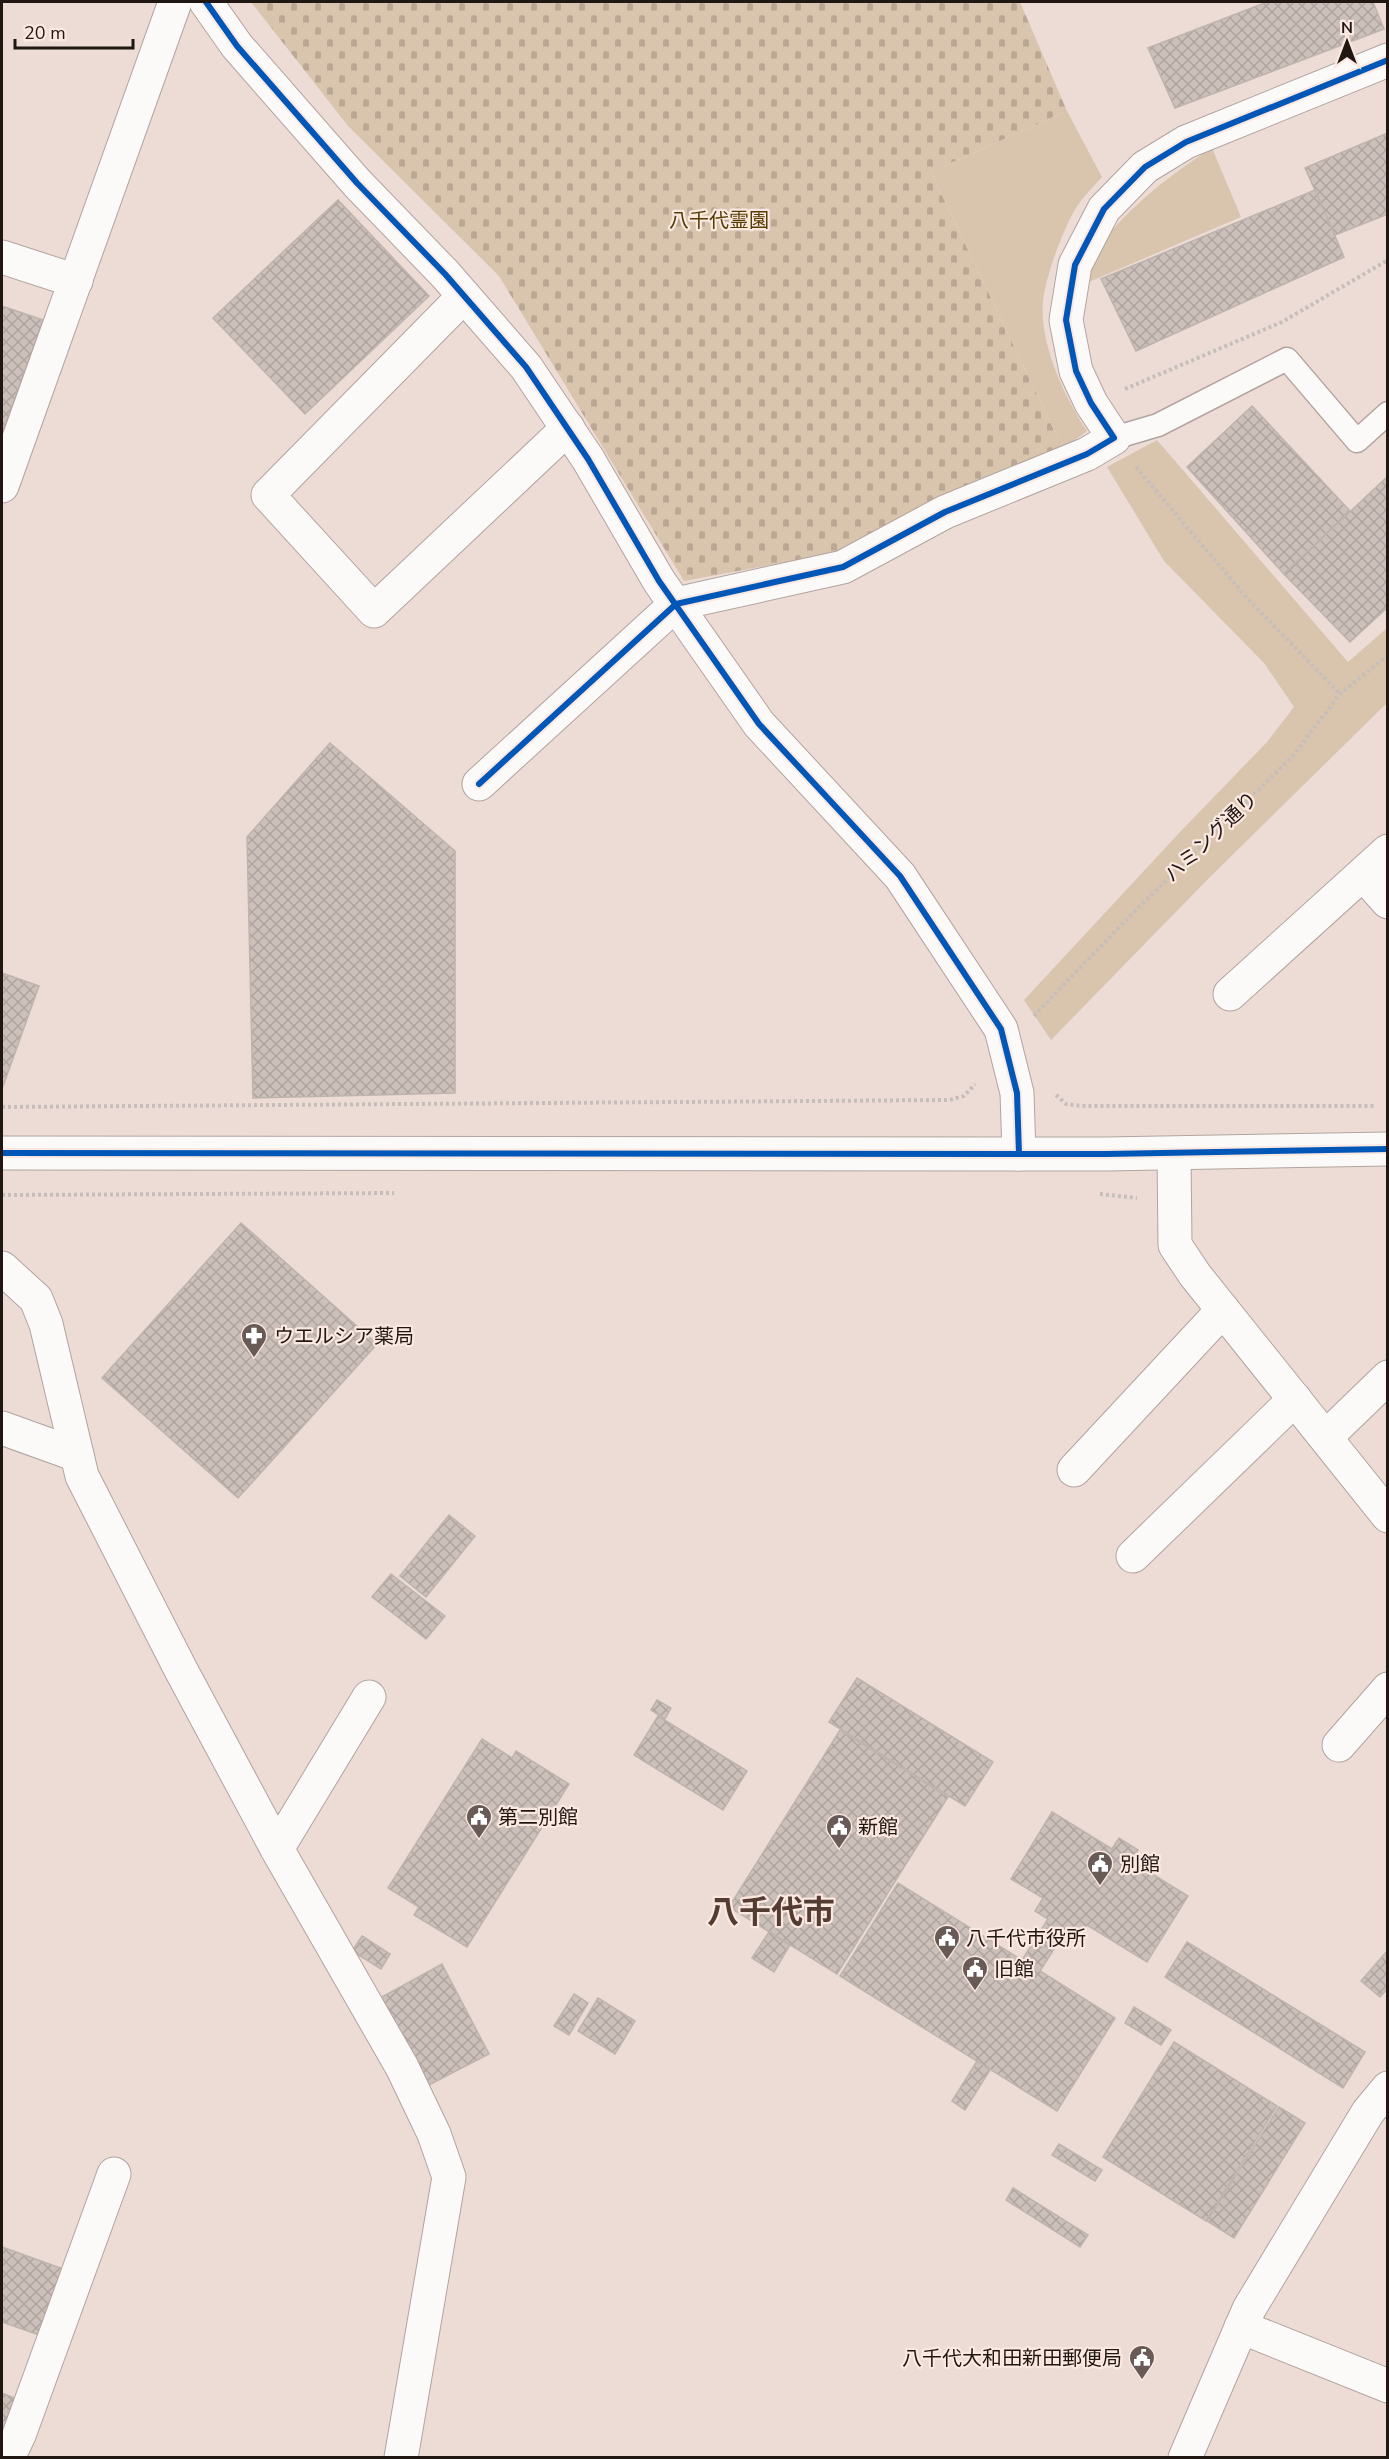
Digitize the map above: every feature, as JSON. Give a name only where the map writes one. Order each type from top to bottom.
[{"type":"street","points":[[4,470],[76,281],[176,2]]},
{"type":"street","points":[[206,2],[237,46],[357,183],[464,296],[526,367],[568,428],[675,604],[759,724],[900,876],[1001,1029],[1017,1093],[1019,1154]]},
{"type":"street","points":[[479,784],[675,604],[843,567],[945,512],[1087,454],[1114,438],[1091,403],[1076,371],[1066,320],[1075,265],[1104,209],[1145,167],[1186,142],[1388,60]]},
{"type":"street","points":[[2,257],[76,281]]},
{"type":"street","points":[[464,296],[268,495],[374,611],[568,428]]},
{"type":"street","points":[[1230,994],[1388,851]]},
{"type":"street","points":[[1363,874],[1388,902]]},
{"type":"street","points":[[2,1153],[1174,1154],[1384,1146]]},
{"type":"street","points":[[1174,1154],[1175,1245],[1223,1310],[1388,1516]]},
{"type":"street","points":[[2,1268],[15,1277],[36,1299],[46,1324],[82,1476],[181,1670],[277,1849],[402,2067],[434,2134],[449,2178],[401,2457]]},
{"type":"street","points":[[1074,1470],[1223,1310]]},
{"type":"street","points":[[1326,1437],[1388,1377]]},
{"type":"street","points":[[1132,1556],[1295,1399]]},
{"type":"street","points":[[2,1428],[77,1455]]},
{"type":"street","points":[[1339,1745],[1388,1689]]},
{"type":"street","points":[[277,1849],[369,1697]]},
{"type":"street","points":[[1185,2457],[1249,2309],[1362,2122],[1388,2088]]},
{"type":"street","points":[[8,2457],[23,2424],[114,2174]]},
{"type":"street","points":[[1241,2327],[1388,2386]]},
{"type":"lane","points":[[1114,438],[1158,425],[1287,359],[1357,441],[1388,413]]},
{"type":"path","points":[[1091,403],[1282,322],[1388,260]]},
{"type":"path","points":[[1114,438],[1136,468],[1248,598],[1340,694]]},
{"type":"path","points":[[2,1107],[949,1100],[964,1096],[973,1089],[976,1083]]},
{"type":"path","points":[[1053,1091],[1066,1104],[1082,1106],[1376,1106]]},
{"type":"green space","name":"八千代霊園","points":[[251,2],[1020,2],[1067,111],[931,172],[1063,449],[830,554],[684,581],[499,276],[348,126]]},
{"type":"green space","points":[[1067,111],[1102,177],[1079,203],[1068,222],[1051,268],[1043,301],[1045,334],[1055,369],[1070,402],[1087,431],[1063,449],[931,172]]},
{"type":"green space","points":[[1212,148],[1241,217],[1089,282],[1098,251],[1123,219],[1166,180]]},
{"type":"green space","points":[[1157,440],[1348,662],[1387,628],[1387,703],[1208,879],[1051,1040],[1024,1000],[1267,742],[1294,707],[1264,663],[1164,561],[1107,467]]},
{"type":"building","points":[[1267,2],[1373,2],[1384,29],[1175,108],[1148,48]]},
{"type":"building","points":[[1388,133],[1388,214],[1335,235],[1305,168]]},
{"type":"building","points":[[1315,190],[1344,257],[1136,351],[1101,279]]},
{"type":"building","points":[[338,200],[429,296],[305,414],[213,318]]},
{"type":"building","points":[[2,306],[43,320],[3,432],[2,431]]},
{"type":"building","points":[[1252,406],[1350,511],[1284,574],[1187,467]]},
{"type":"building","points":[[1388,476],[1388,607],[1350,642],[1284,574]]},
{"type":"building","points":[[330,743],[455,851],[455,1093],[253,1098],[247,837]]},
{"type":"building","points":[[2,973],[39,986],[2,1089]]},
{"type":"building","points":[[241,1223],[377,1344],[238,1498],[102,1378]]},
{"type":"building","points":[[449,1515],[475,1536],[426,1597],[400,1576]]},
{"type":"building","points":[[391,1574],[445,1616],[426,1639],[372,1597]]},
{"type":"building","points":[[857,1678],[993,1762],[965,1806],[829,1722]]},
{"type":"building","points":[[657,1700],[671,1708],[665,1719],[651,1710]]},
{"type":"building","points":[[658,1716],[747,1771],[723,1810],[634,1755]]},
{"type":"building","points":[[840,1730],[948,1797],[837,1974],[729,1907]]},
{"type":"building","points":[[482,1739],[512,1758],[516,1751],[569,1784],[467,1947],[414,1915],[419,1907],[388,1888]]},
{"type":"building","name":"八千代市役所","points":[[1052,1812],[1112,1849],[1119,1838],[1138,1850],[1131,1861],[1188,1896],[1147,1962],[1087,1925],[1079,1938],[1066,1930],[1040,1971],[1115,2018],[1057,2111],[840,1976],[898,1883],[1022,1960],[1048,1919],[1035,1911],[1043,1898],[1011,1879]]},
{"type":"building","points":[[769,1932],[790,1945],[774,1972],[752,1958]]},
{"type":"building","points":[[362,1936],[390,1954],[381,1969],[352,1951]]},
{"type":"building","points":[[1187,1942],[1365,2052],[1343,2088],[1165,1977]]},
{"type":"building","points":[[1388,1950],[1388,1988],[1380,1997],[1361,1981]]},
{"type":"building","points":[[442,1964],[489,2054],[427,2086],[380,1998]]},
{"type":"building","points":[[574,1994],[588,2003],[569,2035],[554,2026]]},
{"type":"building","points":[[598,1998],[635,2021],[615,2054],[578,2031]]},
{"type":"building","points":[[1134,2007],[1171,2030],[1161,2045],[1125,2023]]},
{"type":"building","points":[[1174,2042],[1277,2106],[1206,2221],[1103,2157]]},
{"type":"building","points":[[977,2061],[990,2070],[965,2110],[952,2101]]},
{"type":"building","points":[[1279,2107],[1305,2123],[1234,2238],[1207,2221]]},
{"type":"building","points":[[1059,2144],[1102,2170],[1095,2181],[1052,2155]]},
{"type":"building","points":[[1013,2188],[1088,2235],[1080,2247],[1006,2200]]},
{"type":"building","points":[[2,2247],[66,2270],[42,2336],[2,2322]]},
{"type":"building","points":[[2,2393],[19,2400],[2,2448]]},
{"type":"cycle path","points":[[206,2],[237,46],[357,183],[445,274],[526,367],[588,459],[659,581],[759,724],[900,876],[1001,1029],[1017,1093],[1019,1154]]},
{"type":"cycle path","points":[[479,784],[676,604],[843,567],[945,512],[1087,454],[1114,438],[1091,403],[1076,371],[1066,320],[1075,265],[1104,209],[1145,167],[1186,142],[1388,60]]},
{"type":"cycle path","points":[[2,1153],[1106,1154],[1388,1149]]},
{"type":"place","name":"ウエルシア薬局","points":[[254,1359]]},
{"type":"place","name":"第二別館","points":[[479,1840]]},
{"type":"place","name":"新館","points":[[839,1850]]},
{"type":"place","name":"別館","points":[[1100,1887]]},
{"type":"place","name":"八千代市役所","points":[[947,1961]]},
{"type":"place","name":"旧館","points":[[975,1992]]},
{"type":"place","name":"八千代大和田新田郵便局","points":[[1142,2381]]},
{"type":"district","name":"八千代市","points":[[771,1912]]}]
